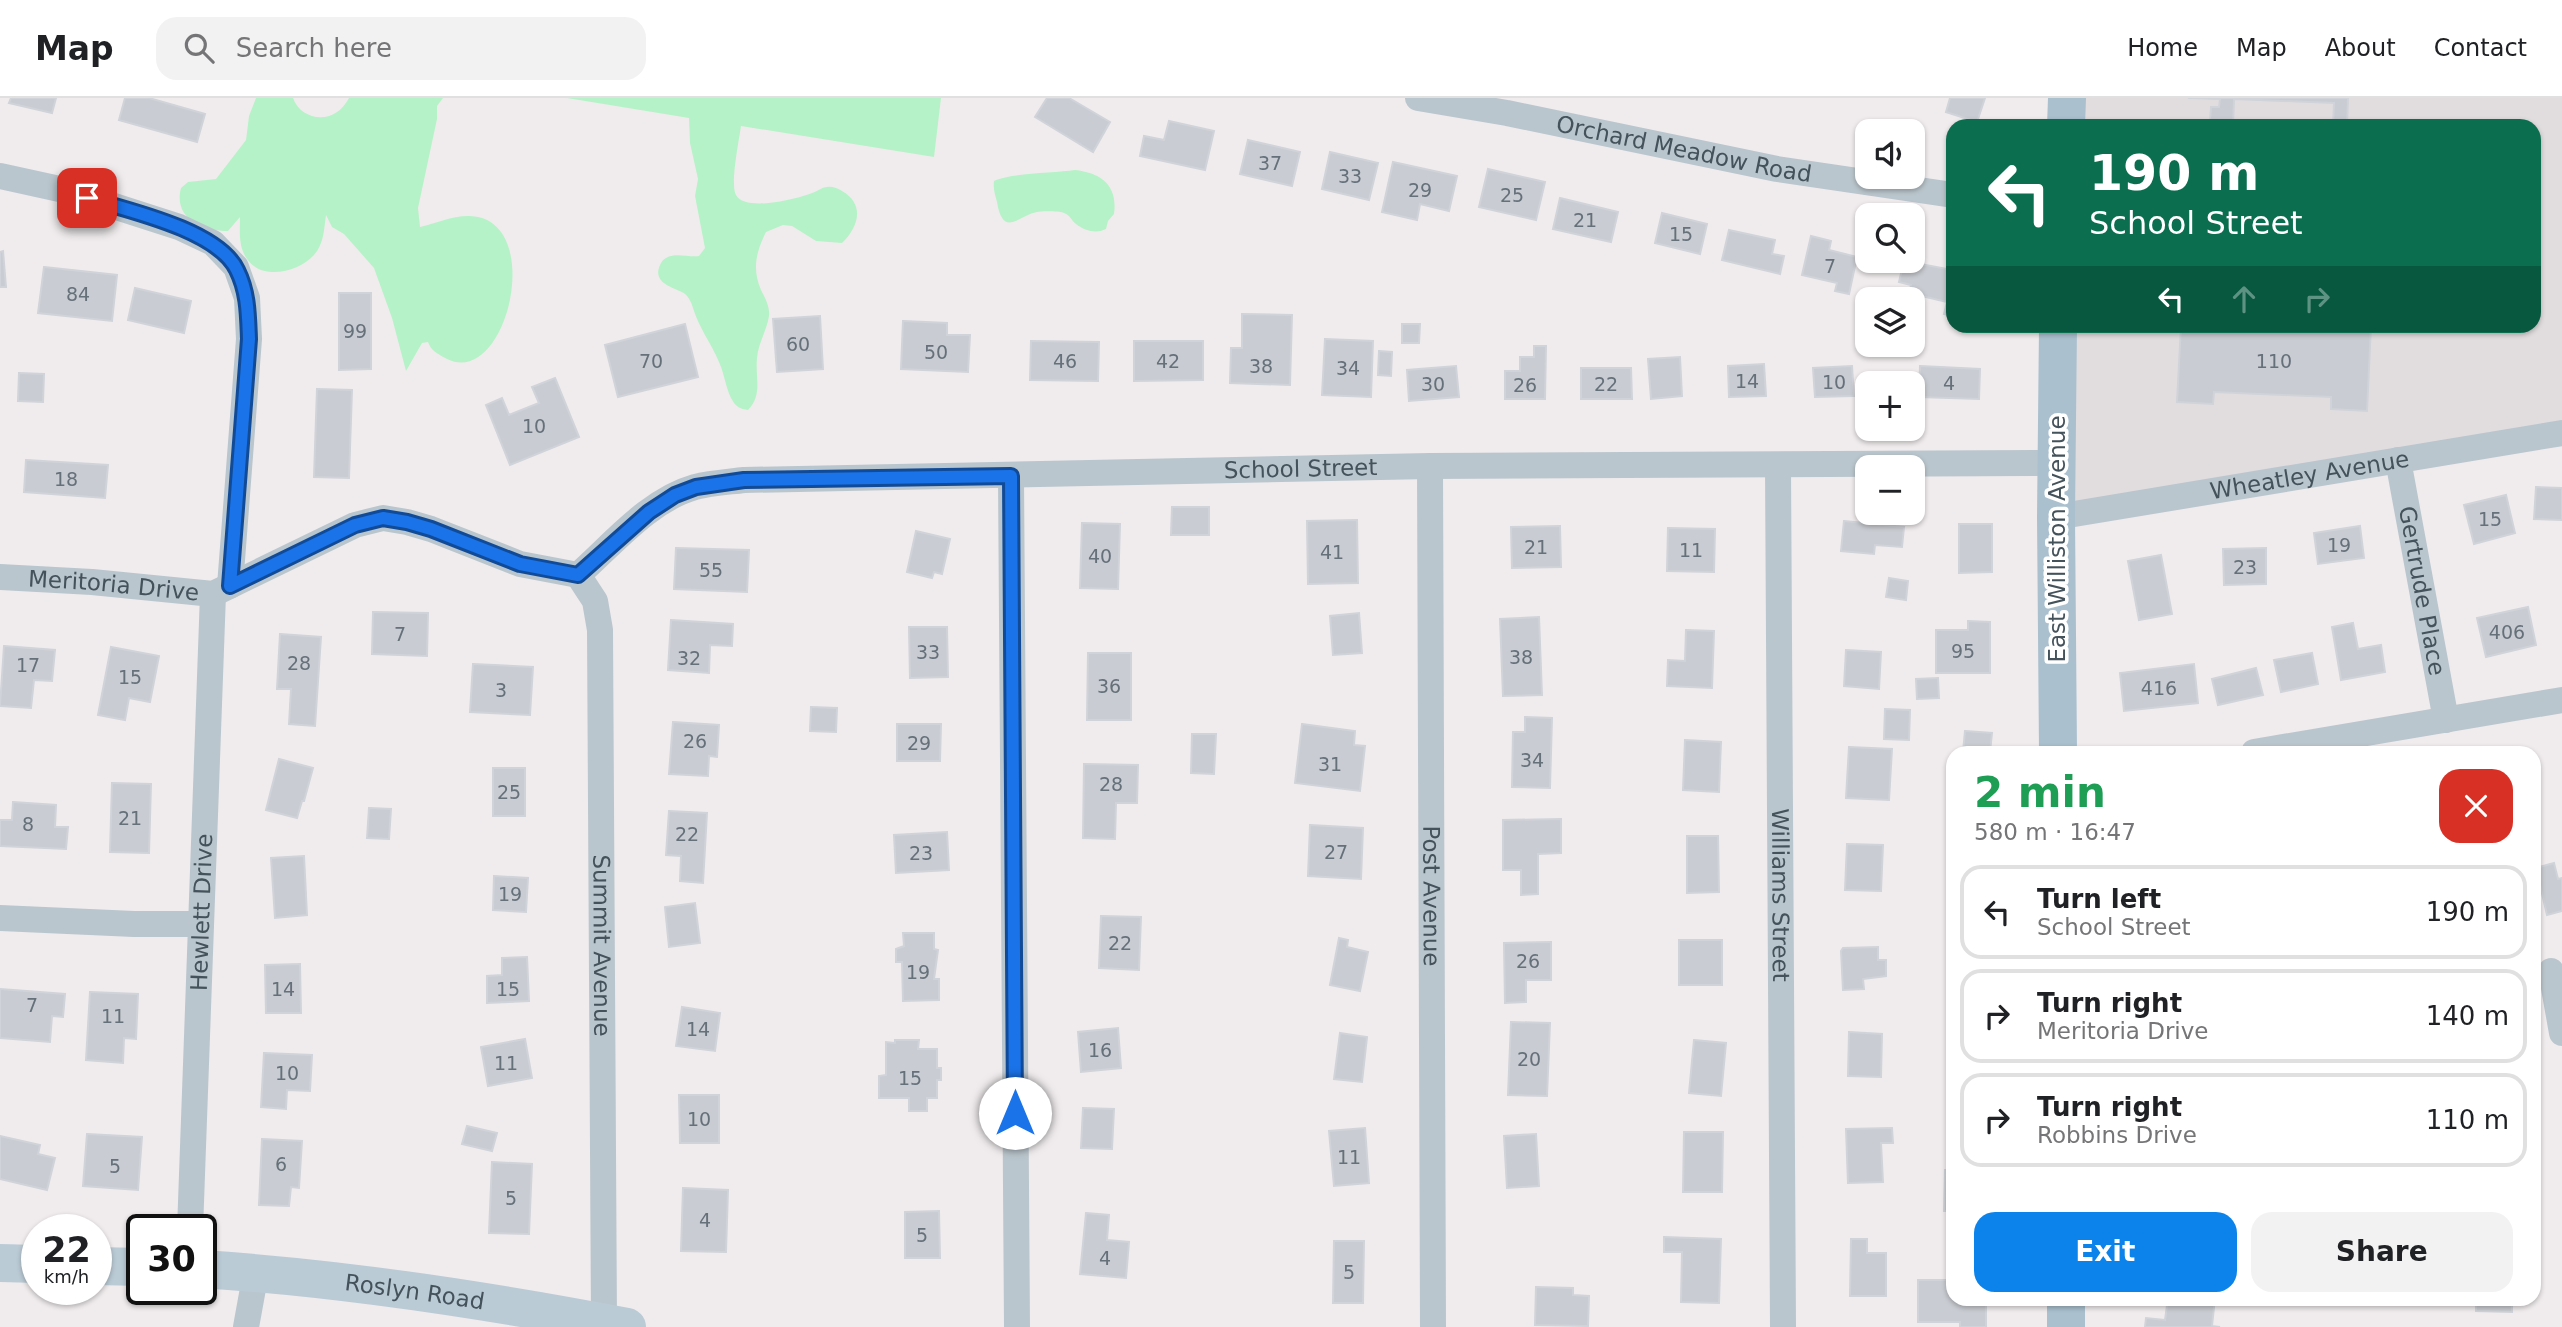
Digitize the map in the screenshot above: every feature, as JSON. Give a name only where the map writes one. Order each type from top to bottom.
[{"type":"main road","points":[[2066,119],[2067,98]]},
{"type":"main road","name":"East Williston Avenue","points":[[2058,333],[2058,746]]},
{"type":"main road","points":[[0,1263],[21,1264]]},
{"type":"main road","name":"Roslyn Road","points":[[217,1270],[403,1289],[510,1317],[616,1325]]},
{"type":"main road","points":[[2066,1306],[2066,1327]]},
{"type":"street","name":"Orchard Meadow Road","points":[[1418,98],[1509,105],[1777,169],[1946,194]]},
{"type":"street","name":"Hewlett Drive","points":[[0,176],[64,190],[179,227],[213,243],[236,267],[247,298],[249,339],[221,590],[201,924],[191,1214]]},
{"type":"street","name":"Wheatley Avenue","points":[[2056,517],[2562,433]]},
{"type":"street","name":"Gertrude Place","points":[[2398,460],[2446,720]]},
{"type":"street","name":"School Street","points":[[578,575],[649,512],[675,495],[696,487],[744,480],[1430,466],[2057,463]]},
{"type":"street","name":"Williams Street","points":[[1778,465],[1783,1327]]},
{"type":"street","name":"Post Avenue","points":[[1430,466],[1433,1327]]},
{"type":"street","points":[[1011,476],[1017,1327]]},
{"type":"street","name":"Meritoria Drive","points":[[0,578],[221,590],[355,525],[383,518],[431,529],[520,564],[578,575]]},
{"type":"street","name":"Summit Avenue","points":[[578,575],[595,601],[600,629],[616,1325]]},
{"type":"street","points":[[2290,746],[2562,700]]},
{"type":"street","points":[[0,918],[201,924]]},
{"type":"street","points":[[2549,971],[2562,1032]]},
{"type":"street","points":[[246,1327],[256,1272]]},
{"type":"shaded area","points":[[2067,98],[2562,98],[2562,433],[2056,517],[2058,333],[2541,333],[2541,119],[2066,119]]},
{"type":"green space","points":[[256,98],[293,98],[306,113],[325,117],[337,112],[349,98],[443,98],[437,106],[437,119],[418,208],[420,227],[455,217],[470,216],[478,217],[498,228],[509,249],[512,276],[509,304],[500,331],[486,351],[468,362],[447,359],[433,350],[428,342],[422,343],[406,371],[392,318],[374,268],[344,234],[332,227],[326,215],[322,241],[314,255],[290,270],[271,272],[254,266],[244,254],[240,239],[240,217],[228,231],[200,225],[186,215],[181,207],[181,188],[188,182],[216,179],[246,140],[249,116]]},
{"type":"green space","points":[[567,98],[941,98],[934,157],[741,126],[734,189],[741,200],[750,203],[772,203],[832,187],[849,196],[857,209],[856,223],[842,243],[816,241],[792,226],[783,225],[766,232],[756,268],[769,316],[758,353],[757,392],[748,410],[739,407],[731,399],[719,362],[689,299],[682,292],[666,285],[659,277],[660,265],[667,257],[699,256],[705,248],[695,196],[698,179],[690,143],[689,118]]},
{"type":"green space","points":[[1075,170],[1093,174],[1111,189],[1115,204],[1114,214],[1106,229],[1087,230],[1066,214],[1059,212],[1037,212],[1012,222],[1003,220],[994,181],[1021,175]]},
{"type":"building","points":[[11,98],[56,98],[52,113],[9,103]]},
{"type":"building","points":[[125,98],[149,98],[205,114],[197,142],[119,120]]},
{"type":"building","points":[[1047,98],[1069,98],[1110,122],[1093,152],[1035,117]]},
{"type":"building","points":[[1950,98],[1985,98],[1978,119],[1968,119],[1946,112]]},
{"type":"building","points":[[2188,98],[2348,98],[2347,119],[2333,119],[2334,103],[2234,99],[2233,119],[2210,119],[2211,107],[2219,107],[2220,99]]},
{"type":"building","points":[[1169,121],[1214,131],[1205,170],[1140,156],[1144,136],[1164,140]]},
{"type":"building","points":[[1248,140],[1300,152],[1292,186],[1240,174]]},
{"type":"building","points":[[1330,152],[1378,163],[1369,200],[1322,189]]},
{"type":"building","points":[[1393,162],[1457,176],[1449,211],[1420,204],[1417,220],[1382,212]]},
{"type":"building","points":[[1488,169],[1545,182],[1536,220],[1479,207]]},
{"type":"building","points":[[1560,198],[1618,212],[1611,242],[1553,229]]},
{"type":"building","points":[[1662,213],[1707,224],[1700,254],[1655,243]]},
{"type":"building","points":[[1729,230],[1775,240],[1772,254],[1784,256],[1780,274],[1722,260]]},
{"type":"building","points":[[1811,236],[1831,241],[1829,250],[1855,256],[1849,294],[1835,291],[1837,283],[1802,275]]},
{"type":"building","points":[[3,251],[6,287],[0,287],[0,252]]},
{"type":"building","points":[[1925,265],[1946,269],[1946,302],[1925,297],[1925,287],[1899,282],[1901,273],[1925,273]]},
{"type":"building","points":[[44,267],[117,275],[112,321],[38,313]]},
{"type":"building","points":[[135,288],[191,301],[184,333],[128,320]]},
{"type":"building","points":[[339,293],[371,293],[371,369],[339,370]]},
{"type":"building","points":[[1242,314],[1292,315],[1290,385],[1230,383],[1231,348],[1242,348]]},
{"type":"building","points":[[820,316],[823,369],[777,372],[773,319]]},
{"type":"building","points":[[903,321],[947,323],[947,335],[970,335],[968,372],[901,369]]},
{"type":"building","points":[[685,324],[698,377],[618,397],[605,345]]},
{"type":"building","points":[[1402,324],[1420,324],[1419,343],[1402,343]]},
{"type":"building","points":[[2181,333],[2371,333],[2367,411],[2331,409],[2331,397],[2214,392],[2213,404],[2177,402]]},
{"type":"building","points":[[1325,339],[1373,341],[1371,397],[1322,395]]},
{"type":"building","points":[[1031,341],[1099,342],[1098,381],[1030,380]]},
{"type":"building","points":[[1134,341],[1203,341],[1203,380],[1134,381]]},
{"type":"building","points":[[1534,346],[1546,346],[1545,399],[1505,399],[1505,371],[1520,371],[1520,357],[1534,357]]},
{"type":"building","points":[[1379,351],[1392,352],[1391,376],[1378,375]]},
{"type":"building","points":[[1680,357],[1682,396],[1651,399],[1648,359]]},
{"type":"building","points":[[1764,364],[1766,396],[1729,397],[1728,366]]},
{"type":"building","points":[[1456,366],[1459,397],[1409,401],[1407,370]]},
{"type":"building","points":[[1852,366],[1854,396],[1815,397],[1813,368]]},
{"type":"building","points":[[1920,366],[1980,369],[1979,399],[1925,397],[1925,371],[1920,371]]},
{"type":"building","points":[[1581,368],[1631,368],[1632,399],[1581,399]]},
{"type":"building","points":[[19,373],[44,374],[43,402],[18,401]]},
{"type":"building","points":[[555,378],[579,437],[510,465],[486,405],[502,398],[509,415],[539,403],[532,387]]},
{"type":"building","points":[[317,389],[352,390],[349,478],[314,477]]},
{"type":"building","points":[[26,460],[108,465],[105,498],[24,492]]},
{"type":"building","points":[[2536,487],[2562,488],[2562,520],[2534,519]]},
{"type":"building","points":[[2506,495],[2515,533],[2474,544],[2464,505]]},
{"type":"building","points":[[1172,507],[1209,507],[1209,535],[1171,535]]},
{"type":"building","points":[[1357,520],[1358,583],[1308,584],[1307,521]]},
{"type":"building","points":[[1844,521],[1855,522],[1855,525],[1904,527],[1902,547],[1875,545],[1874,554],[1841,551]]},
{"type":"building","points":[[1082,523],[1120,524],[1118,589],[1080,588]]},
{"type":"building","points":[[1959,524],[1992,524],[1992,572],[1959,573]]},
{"type":"building","points":[[1560,526],[1561,567],[1512,568],[1511,527]]},
{"type":"building","points":[[2360,526],[2364,558],[2318,564],[2314,533]]},
{"type":"building","points":[[1668,528],[1715,529],[1714,572],[1667,571]]},
{"type":"building","points":[[916,531],[950,539],[942,574],[934,572],[932,578],[907,572]]},
{"type":"building","points":[[676,548],[749,550],[747,592],[674,589]]},
{"type":"building","points":[[2266,548],[2266,584],[2224,585],[2223,549]]},
{"type":"building","points":[[2161,555],[2172,614],[2139,620],[2128,561]]},
{"type":"building","points":[[1889,578],[1908,581],[1906,600],[1886,597]]},
{"type":"building","points":[[2528,607],[2536,645],[2486,657],[2477,618]]},
{"type":"building","points":[[373,612],[428,613],[427,656],[372,654]]},
{"type":"building","points":[[1359,613],[1362,653],[1333,655],[1330,616]]},
{"type":"building","points":[[1539,617],[1542,695],[1503,696],[1500,619]]},
{"type":"building","points":[[671,620],[733,624],[732,646],[710,645],[709,673],[668,670]]},
{"type":"building","points":[[1968,621],[1990,622],[1990,673],[1936,673],[1936,630],[1968,630]]},
{"type":"building","points":[[2353,623],[2358,649],[2381,645],[2385,672],[2341,680],[2332,627]]},
{"type":"building","points":[[909,627],[947,627],[948,677],[910,678]]},
{"type":"building","points":[[1686,630],[1714,631],[1712,688],[1667,686],[1668,660],[1685,661]]},
{"type":"building","points":[[280,634],[321,637],[315,726],[289,724],[291,689],[277,689]]},
{"type":"building","points":[[4,646],[55,650],[52,681],[34,680],[31,708],[0,706]]},
{"type":"building","points":[[111,647],[159,656],[150,702],[129,698],[125,720],[98,715]]},
{"type":"building","points":[[1846,650],[1881,652],[1879,689],[1844,686]]},
{"type":"building","points":[[1088,653],[1131,653],[1131,720],[1087,720]]},
{"type":"building","points":[[2312,653],[2318,684],[2281,692],[2274,660]]},
{"type":"building","points":[[473,664],[533,667],[530,715],[470,712]]},
{"type":"building","points":[[2194,664],[2198,703],[2124,711],[2120,673]]},
{"type":"building","points":[[2256,668],[2263,695],[2218,705],[2212,679]]},
{"type":"building","points":[[1938,678],[1939,698],[1917,699],[1916,679]]},
{"type":"building","points":[[811,707],[837,708],[836,732],[810,731]]},
{"type":"building","points":[[1885,709],[1910,710],[1909,740],[1884,739]]},
{"type":"building","points":[[1525,717],[1552,718],[1550,788],[1512,787],[1513,732],[1525,732]]},
{"type":"building","points":[[673,722],[719,725],[717,757],[709,756],[708,776],[669,774]]},
{"type":"building","points":[[897,724],[941,724],[940,761],[897,761]]},
{"type":"building","points":[[1302,724],[1355,731],[1354,745],[1365,746],[1360,791],[1295,783]]},
{"type":"building","points":[[1965,731],[1992,733],[1991,746],[1964,746]]},
{"type":"building","points":[[1192,734],[1216,734],[1214,774],[1191,773]]},
{"type":"building","points":[[1685,740],[1721,742],[1719,792],[1683,790]]},
{"type":"building","points":[[1849,747],[1892,749],[1889,800],[1846,798]]},
{"type":"building","points":[[279,759],[313,768],[297,818],[266,810]]},
{"type":"building","points":[[1084,764],[1138,765],[1137,803],[1116,803],[1115,839],[1083,838]]},
{"type":"building","points":[[493,768],[525,768],[525,816],[493,816]]},
{"type":"building","points":[[112,783],[151,784],[149,853],[110,852]]},
{"type":"building","points":[[13,802],[56,805],[55,827],[68,827],[66,849],[0,846],[0,820],[12,820]]},
{"type":"building","points":[[369,808],[391,809],[389,839],[367,838]]},
{"type":"building","points":[[669,811],[707,813],[703,883],[680,881],[681,856],[666,855]]},
{"type":"building","points":[[1561,819],[1561,853],[1538,854],[1538,894],[1521,895],[1521,870],[1503,870],[1503,820]]},
{"type":"building","points":[[1310,825],[1363,828],[1361,879],[1308,876]]},
{"type":"building","points":[[947,832],[949,870],[896,873],[894,835]]},
{"type":"building","points":[[1687,836],[1718,836],[1719,892],[1687,893]]},
{"type":"building","points":[[1847,844],[1883,845],[1881,891],[1845,890]]},
{"type":"building","points":[[304,856],[307,915],[275,918],[271,858]]},
{"type":"building","points":[[2554,863],[2558,879],[2562,878],[2562,911],[2547,915],[2541,889],[2541,867]]},
{"type":"building","points":[[494,876],[528,878],[526,912],[493,910]]},
{"type":"building","points":[[695,903],[700,943],[669,947],[665,907]]},
{"type":"building","points":[[1101,916],[1141,917],[1139,970],[1099,968]]},
{"type":"building","points":[[903,933],[934,933],[934,949],[938,950],[934,979],[939,979],[939,1000],[903,1001],[902,962],[896,962],[896,949],[904,946]]},
{"type":"building","points":[[1339,938],[1348,940],[1347,947],[1368,952],[1360,991],[1330,985]]},
{"type":"building","points":[[1679,940],[1722,940],[1722,985],[1679,985]]},
{"type":"building","points":[[1551,942],[1551,980],[1526,980],[1526,1002],[1505,1003],[1504,943]]},
{"type":"building","points":[[1878,947],[1878,960],[1886,960],[1886,976],[1863,979],[1864,989],[1843,990],[1843,948]]},
{"type":"building","points":[[527,957],[529,1001],[487,1003],[487,976],[502,975],[502,958]]},
{"type":"building","points":[[300,964],[301,1013],[266,1013],[265,965]]},
{"type":"building","points":[[0,989],[65,994],[63,1017],[52,1016],[50,1042],[0,1038]]},
{"type":"building","points":[[90,992],[138,994],[136,1039],[124,1038],[123,1063],[86,1060]]},
{"type":"building","points":[[682,1007],[720,1013],[715,1051],[676,1046]]},
{"type":"building","points":[[1511,1022],[1550,1023],[1547,1096],[1508,1095]]},
{"type":"building","points":[[1118,1028],[1121,1068],[1081,1072],[1078,1032]]},
{"type":"building","points":[[1849,1032],[1882,1034],[1881,1077],[1848,1076]]},
{"type":"building","points":[[1340,1033],[1367,1037],[1362,1082],[1334,1079]]},
{"type":"building","points":[[525,1039],[532,1078],[488,1086],[481,1047]]},
{"type":"building","points":[[895,1040],[919,1040],[918,1049],[937,1049],[937,1068],[941,1068],[941,1080],[937,1080],[937,1098],[927,1098],[927,1111],[909,1111],[909,1098],[879,1098],[879,1076],[886,1075],[886,1042],[895,1043]]},
{"type":"building","points":[[1694,1040],[1726,1043],[1721,1096],[1689,1093]]},
{"type":"building","points":[[264,1053],[312,1055],[310,1091],[287,1090],[286,1109],[261,1107]]},
{"type":"building","points":[[679,1095],[719,1095],[719,1143],[680,1143]]},
{"type":"building","points":[[1083,1108],[1114,1109],[1112,1149],[1081,1148]]},
{"type":"building","points":[[467,1126],[497,1133],[492,1151],[462,1144]]},
{"type":"building","points":[[1365,1128],[1369,1183],[1334,1186],[1329,1131]]},
{"type":"building","points":[[1892,1128],[1893,1143],[1881,1143],[1883,1182],[1848,1183],[1846,1129]]},
{"type":"building","points":[[1684,1132],[1723,1132],[1722,1192],[1683,1192]]},
{"type":"building","points":[[87,1134],[142,1137],[138,1190],[83,1186]]},
{"type":"building","points":[[1536,1134],[1539,1186],[1507,1188],[1504,1136]]},
{"type":"building","points":[[0,1136],[40,1145],[38,1154],[55,1158],[47,1190],[0,1179]]},
{"type":"building","points":[[262,1139],[302,1141],[299,1188],[291,1187],[289,1206],[259,1205]]},
{"type":"building","points":[[492,1162],[532,1164],[529,1234],[489,1233]]},
{"type":"building","points":[[1945,1170],[1946,1170],[1946,1211]]},
{"type":"building","points":[[683,1188],[728,1190],[726,1252],[681,1251]]},
{"type":"building","points":[[939,1211],[940,1258],[905,1258],[905,1212]]},
{"type":"building","points":[[1086,1213],[1109,1215],[1107,1240],[1129,1242],[1126,1278],[1080,1274]]},
{"type":"building","points":[[1664,1237],[1721,1239],[1719,1303],[1681,1302],[1682,1252],[1664,1252]]},
{"type":"building","points":[[1851,1239],[1867,1239],[1867,1253],[1886,1253],[1886,1296],[1850,1296]]},
{"type":"building","points":[[1334,1241],[1364,1241],[1363,1303],[1333,1303]]},
{"type":"building","points":[[1918,1280],[1946,1280],[1946,1306],[1986,1306],[1986,1327],[1960,1327],[1960,1322],[1918,1322]]},
{"type":"building","points":[[1536,1287],[1573,1288],[1573,1295],[1589,1296],[1588,1326],[1535,1325]]},
{"type":"building","points":[[2167,1306],[2214,1306],[2212,1326],[2220,1327],[2145,1327],[2146,1318],[2165,1320]]},
{"type":"building","points":[[2476,1306],[2512,1306],[2512,1312],[2476,1311]]},
{"type":"route","points":[[87,198],[179,227],[213,243],[236,267],[242,282],[247,298],[249,339],[230,586],[355,525],[383,518],[431,529],[520,564],[578,575],[649,512],[675,495],[696,487],[744,480],[1011,476],[1015,1113]]}]
